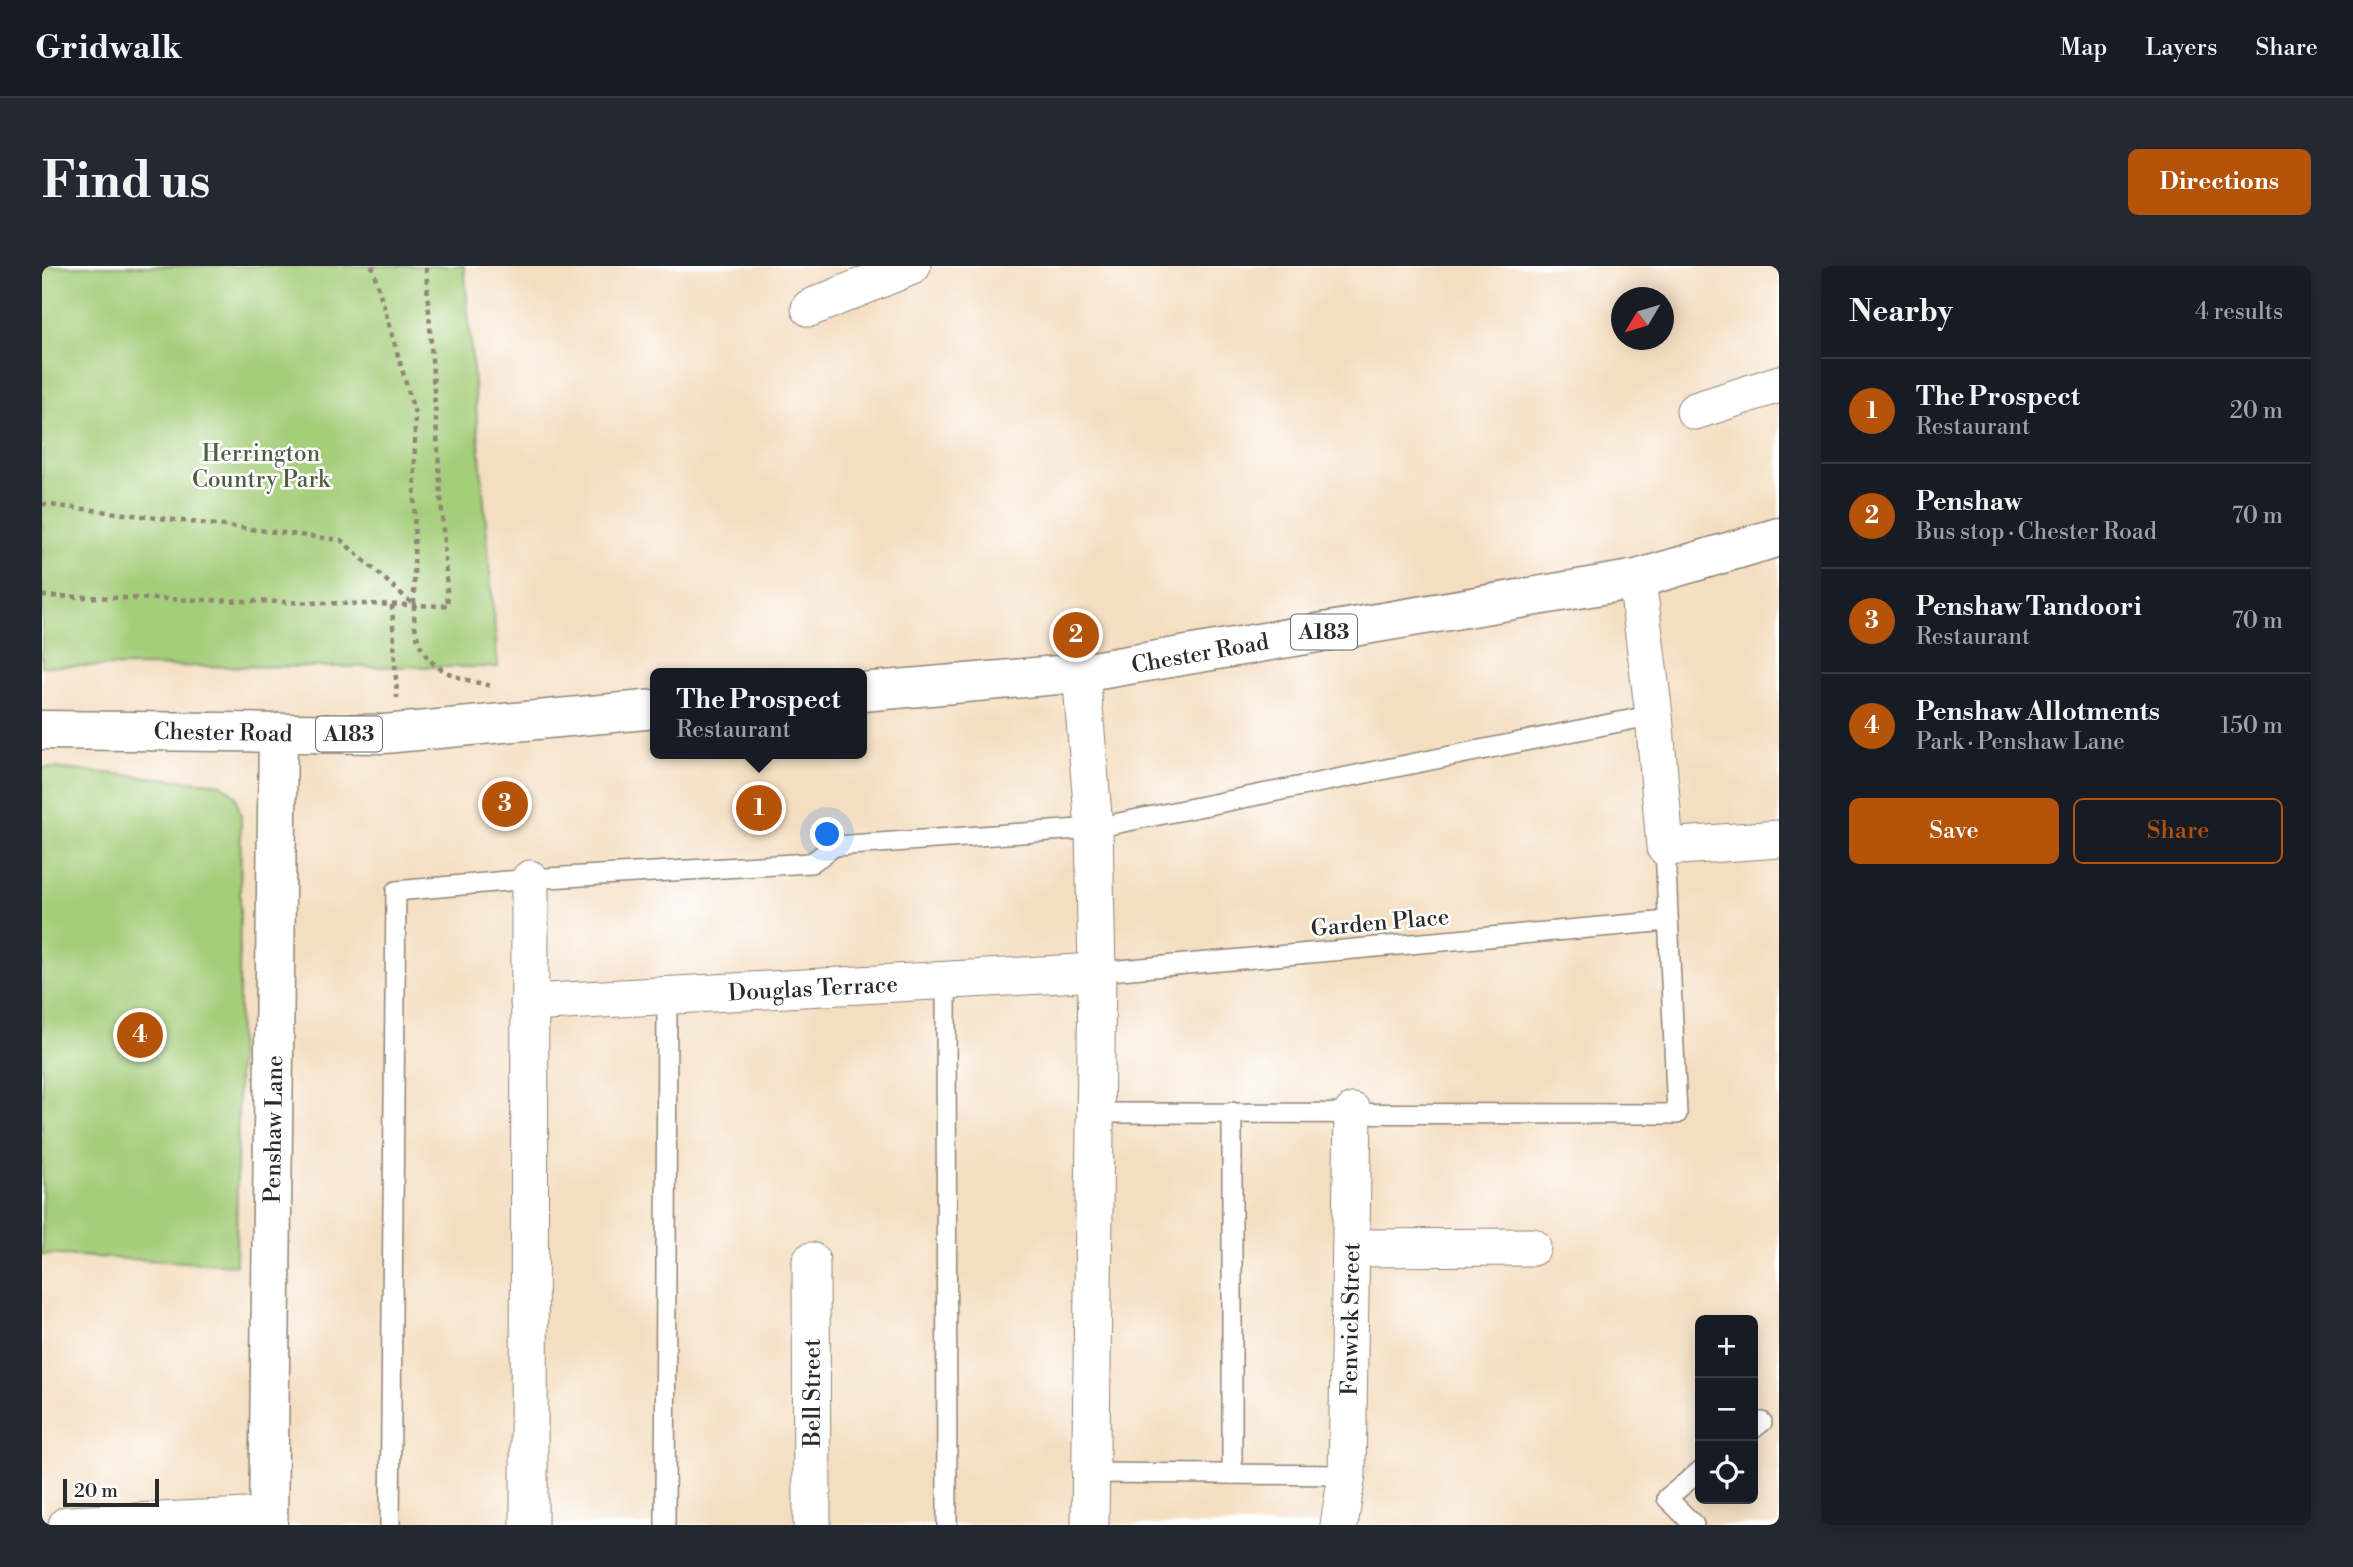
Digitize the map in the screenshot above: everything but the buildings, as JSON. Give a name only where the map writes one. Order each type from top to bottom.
[{"type":"main road","name":"Chester Road","points":[[867,692],[1081,673],[1637,579],[1779,537]]},
{"type":"main road","name":"Chester Road","points":[[42,730],[399,732],[650,710]]},
{"type":"main road","name":"Penshaw Lane","points":[[268,1521],[278,733]]},
{"type":"street","points":[[810,308],[912,266]]},
{"type":"street","points":[[1695,411],[1779,384]]},
{"type":"street","points":[[1637,579],[1654,715],[1665,847],[1779,839]]},
{"type":"street","points":[[1081,673],[1094,828],[1097,972],[1090,1525]]},
{"type":"street","points":[[529,1525],[530,879]]},
{"type":"street","name":"Douglas Terrace","points":[[529,1003],[1097,972]]},
{"type":"street","name":"Fenwick Street","points":[[1339,1525],[1348,1475],[1353,1112]]},
{"type":"street","points":[[1351,1248],[1532,1247]]},
{"type":"street","name":"Bell Street","points":[[811,1261],[812,1525]]},
{"type":"street","points":[[67,1525],[268,1521]]},
{"type":"lane","points":[[390,1525],[396,891],[530,879],[811,863],[835,846],[1094,828],[1654,715]]},
{"type":"lane","points":[[1095,1113],[1677,1114],[1665,847]]},
{"type":"lane","name":"Garden Place","points":[[1097,972],[1668,921]]},
{"type":"lane","points":[[946,981],[947,1525]]},
{"type":"lane","points":[[665,1525],[667,996]]},
{"type":"lane","points":[[1232,1112],[1232,1474]]},
{"type":"lane","points":[[1090,1473],[1348,1475]]},
{"type":"lane","points":[[1694,1525],[1667,1498],[1695,1475]]},
{"type":"path","points":[[372,266],[415,414],[413,616],[421,649],[442,671],[463,680],[503,689]]},
{"type":"path","points":[[42,596],[448,606],[426,266]]},
{"type":"path","points":[[42,504],[341,540],[414,605]]},
{"type":"path","points":[[392,604],[399,732]]},
{"type":"green space","name":"Herrington Country Park","points":[[42,266],[464,266],[498,667],[42,666]]},
{"type":"green space","points":[[42,767],[221,784],[235,795],[241,816],[236,1265],[42,1254]]},
{"type":"place","name":"Penshaw","points":[[1076,635]]},
{"type":"place","name":"Penshaw Tandoori","points":[[505,804]]},
{"type":"place","name":"The Prospect","points":[[759,808]]},
{"type":"place","name":"Penshaw Allotments","points":[[140,1035]]}]
